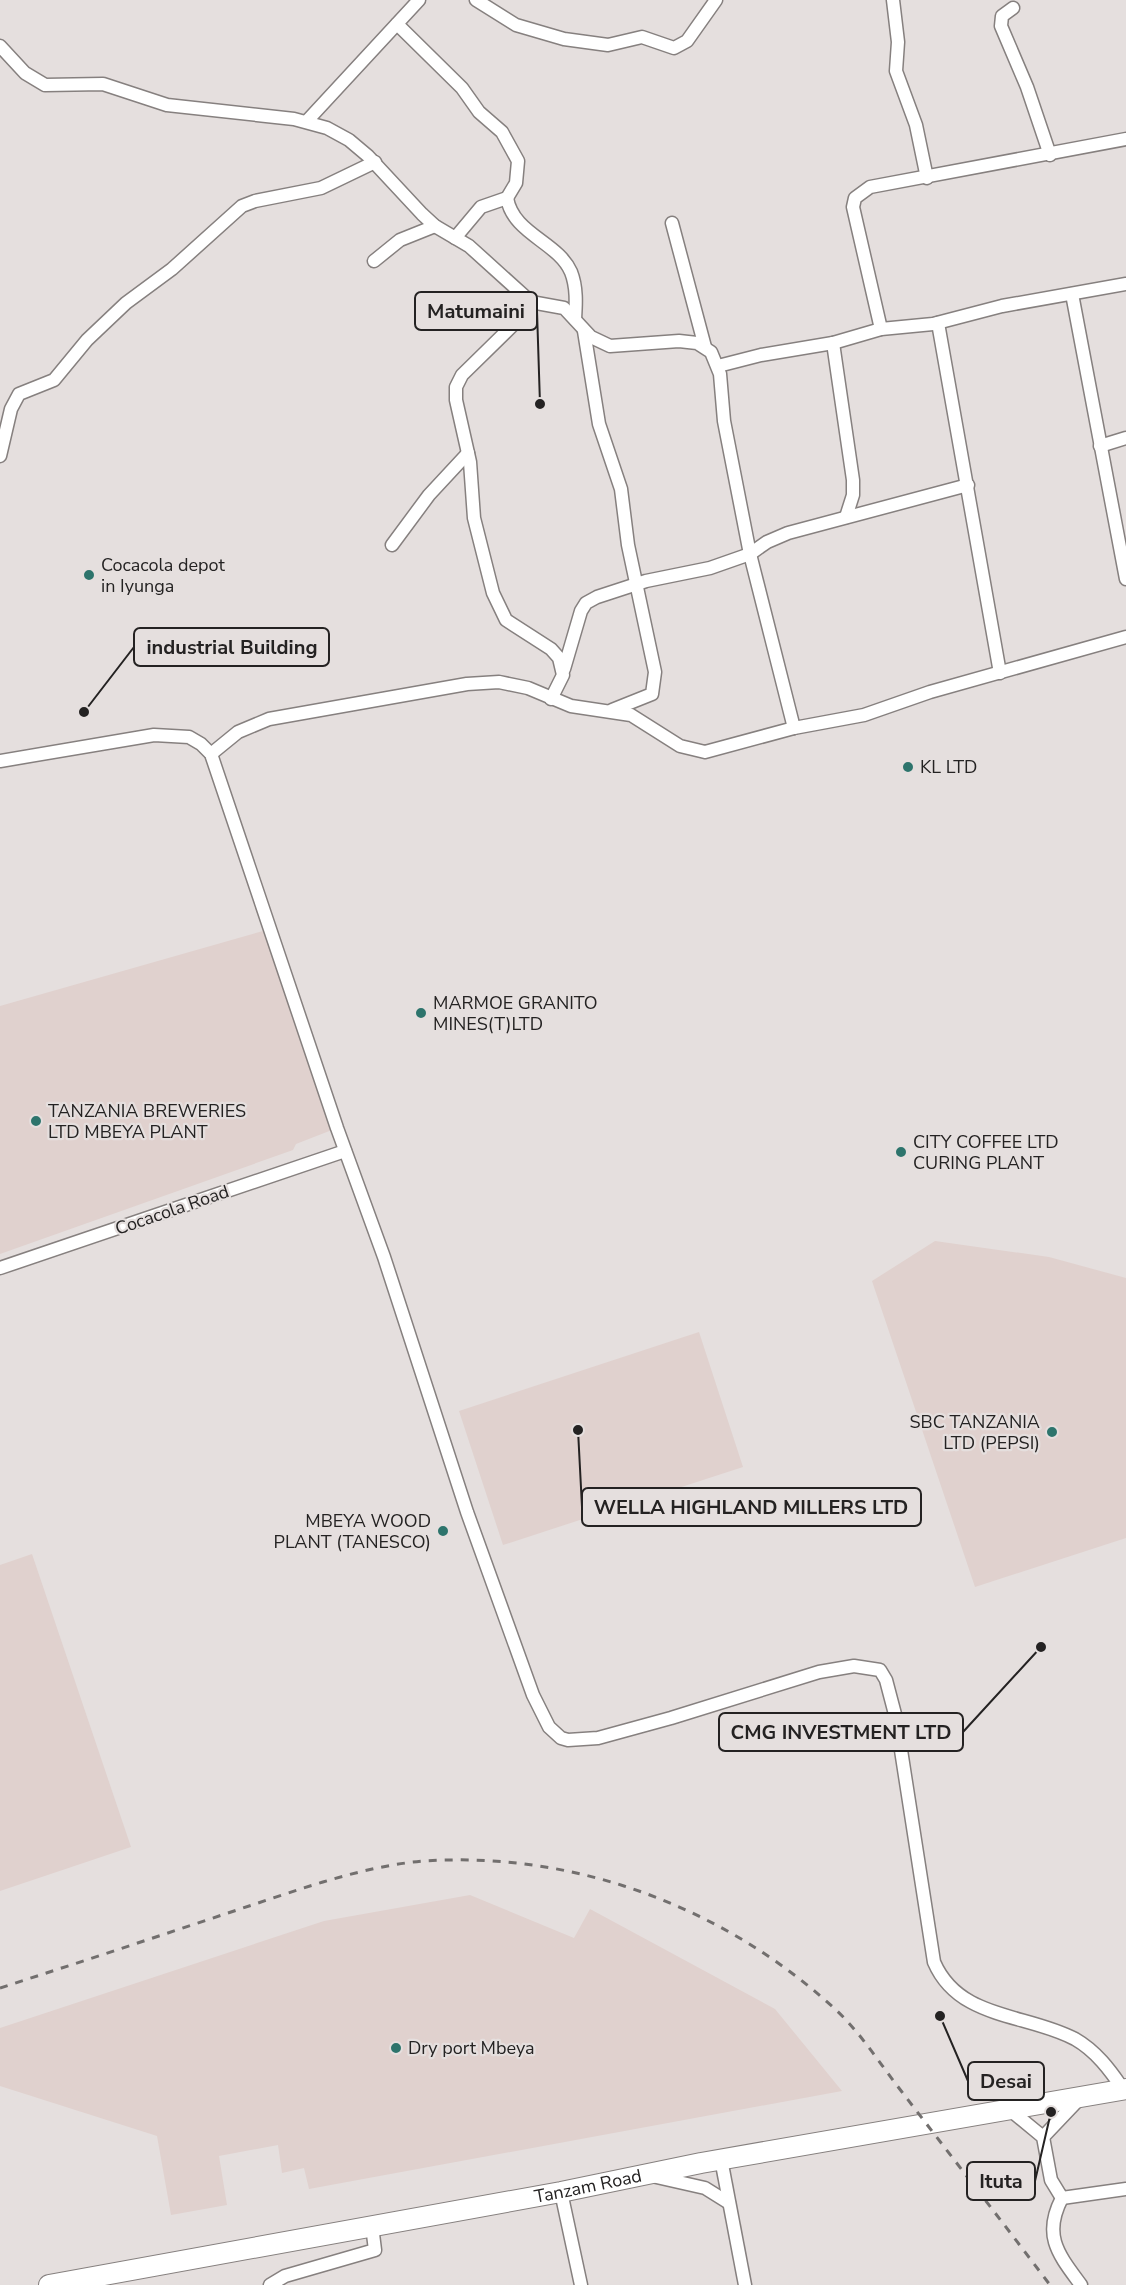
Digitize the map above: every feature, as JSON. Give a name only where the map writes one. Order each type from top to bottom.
[{"type":"highway","name":"Tanzam Road","points":[[49,2285],[561,2192],[721,2159],[1124,2089]]},
{"type":"street","points":[[476,0],[516,25],[564,39],[608,45],[642,37],[674,48],[687,41],[716,0]]},
{"type":"street","points":[[893,0],[898,42],[896,71],[916,125],[927,178]]},
{"type":"street","points":[[307,122],[397,24],[414,2]]},
{"type":"street","points":[[1013,8],[1002,16],[1001,26],[1027,87],[1050,155]]},
{"type":"street","points":[[397,24],[462,88],[479,112],[495,125],[510,143],[518,161],[516,183],[507,198],[481,207],[455,238]]},
{"type":"street","points":[[0,46],[25,73],[45,85],[103,84],[167,105],[307,122],[349,140],[375,162],[435,226],[482,256],[531,302],[564,308],[584,331],[610,346],[679,341],[705,347]]},
{"type":"street","points":[[881,329],[855,221],[853,207],[855,198],[870,187],[1126,140]]},
{"type":"street","points":[[0,456],[4,447],[11,409],[19,394],[54,380],[87,340],[126,303],[172,269],[237,209],[255,201],[321,188],[375,162]]},
{"type":"street","points":[[507,198],[512,212],[524,227],[560,258],[571,272],[576,293],[574,319]]},
{"type":"street","points":[[672,223],[705,347],[718,366],[724,421],[750,554],[794,728]]},
{"type":"street","points":[[374,261],[400,240],[435,226]]},
{"type":"street","points":[[718,366],[755,356],[833,343],[881,329],[938,323],[1002,306],[1126,284]]},
{"type":"street","points":[[1072,294],[1126,579]]},
{"type":"street","points":[[531,302],[513,325],[458,381],[456,400],[468,453],[474,518],[498,605],[512,625],[556,653],[564,669]]},
{"type":"street","points":[[938,323],[1000,673]]},
{"type":"street","points":[[584,331],[599,424],[621,489],[628,545],[655,672],[655,688],[646,698],[610,710]]},
{"type":"street","points":[[833,343],[853,480],[853,495],[846,517]]},
{"type":"street","points":[[1100,446],[1126,438]]},
{"type":"street","points":[[392,546],[429,495],[468,453]]},
{"type":"street","points":[[552,699],[584,606],[597,597],[637,585],[692,574],[750,554],[779,536],[968,485]]},
{"type":"street","points":[[211,754],[238,732],[269,718],[485,682],[513,684],[581,709],[610,710],[642,720],[680,746],[698,752],[713,751],[794,728],[864,714],[939,689],[1126,637]]},
{"type":"street","points":[[0,761],[154,735],[189,737],[211,754],[345,1151],[384,1257],[471,1523],[532,1695],[549,1727],[561,1738],[568,1740],[598,1738],[819,1672],[854,1665],[880,1670],[886,1680],[896,1718],[934,1962],[942,1979],[962,1998],[1077,2040],[1105,2064],[1124,2089]]},
{"type":"street","name":"Cocacola Road","points":[[0,1268],[345,1151]]},
{"type":"street","points":[[1043,2137],[1082,2096]]},
{"type":"street","points":[[1010,2109],[1043,2137],[1051,2180],[1062,2199]]},
{"type":"street","points":[[721,2159],[745,2285]]},
{"type":"street","points":[[648,2175],[705,2188],[729,2203]]},
{"type":"street","points":[[1062,2199],[1126,2189]]},
{"type":"street","points":[[561,2192],[580,2285]]},
{"type":"street","points":[[1062,2199],[1052,2224],[1053,2238],[1058,2252],[1081,2285]]},
{"type":"street","points":[[270,2285],[285,2276],[375,2250],[372,2226]]},
{"type":"shaded area","points":[[270,929],[337,1128],[296,1144],[293,1150],[0,1254],[0,1006]]},
{"type":"shaded area","points":[[935,1241],[1049,1257],[1126,1278],[1126,1538],[975,1587],[872,1281]]},
{"type":"shaded area","points":[[699,1332],[743,1467],[503,1545],[459,1411]]},
{"type":"shaded area","points":[[32,1554],[131,1847],[0,1891],[0,1565]]},
{"type":"shaded area","points":[[470,1895],[574,1938],[590,1909],[775,2009],[842,2091],[309,2189],[304,2168],[282,2173],[278,2145],[219,2156],[227,2205],[171,2215],[157,2136],[0,2086],[0,2028],[324,1921]]},
{"type":"railway","points":[[0,1988],[310,1886],[378,1868],[424,1861],[480,1860],[536,1866],[591,1877],[644,1893],[696,1915],[745,1941],[792,1973],[835,2009],[862,2038],[1050,2285]]},
{"type":"place","name":"Matumaini","points":[[540,404]]},
{"type":"place","name":"Cocacola depot in Iyunga","points":[[89,575]]},
{"type":"place","name":"industrial Building","points":[[84,712]]},
{"type":"place","name":"KL LTD","points":[[908,767]]},
{"type":"place","name":"MARMOE GRANITO MINES(T)LTD","points":[[421,1013]]},
{"type":"place","name":"TANZANIA BREWERIES LTD MBEYA PLANT","points":[[36,1121]]},
{"type":"place","name":"CITY COFFEE LTD CURING PLANT","points":[[901,1152]]},
{"type":"place","name":"WELLA HIGHLAND MILLERS LTD","points":[[578,1430]]},
{"type":"place","name":"SBC TANZANIA LTD (PEPSI)","points":[[1052,1432]]},
{"type":"place","name":"MBEYA WOOD PLANT (TANESCO)","points":[[443,1531]]},
{"type":"place","name":"CMG INVESTMENT LTD","points":[[1041,1647]]},
{"type":"place","name":"Desai","points":[[940,2016]]},
{"type":"place","name":"Dry port Mbeya","points":[[396,2048]]},
{"type":"place","name":"Ituta","points":[[1051,2112]]}]
